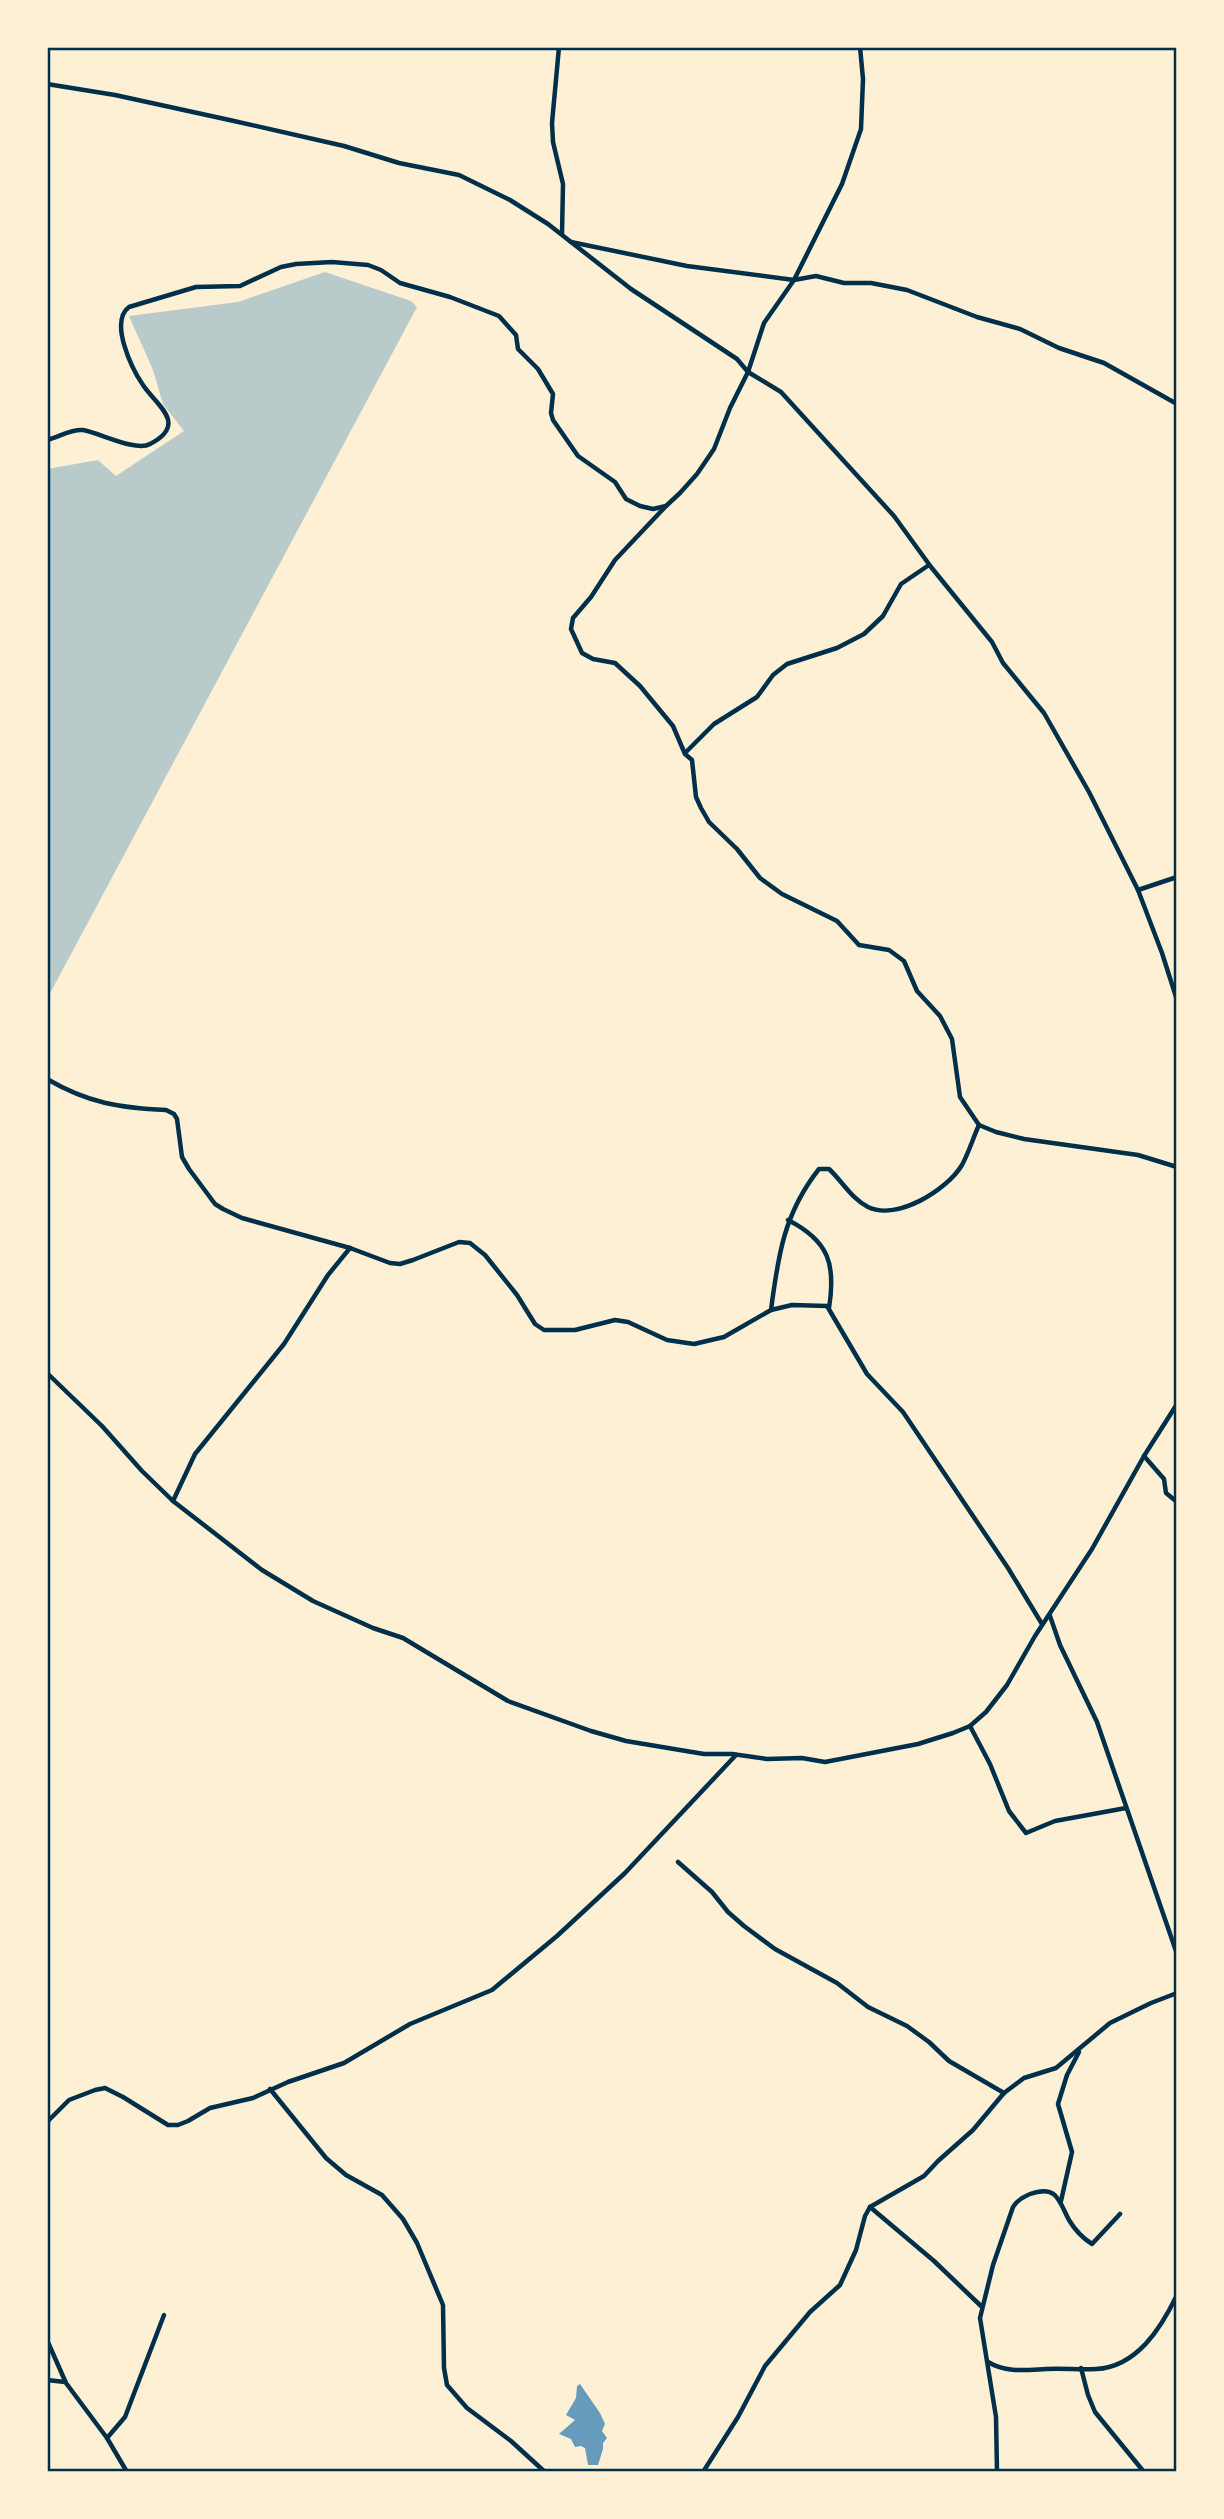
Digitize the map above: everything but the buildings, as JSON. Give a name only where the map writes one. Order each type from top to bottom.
[{"type":"street","points":[[559,47],[552,123],[553,142],[563,184],[562,236]]},
{"type":"street","points":[[860,47],[863,79],[859,139],[842,184],[794,280],[764,323],[748,372],[714,449],[680,494],[615,560],[591,597],[573,618],[571,629],[582,653],[593,659],[615,663],[640,687],[673,726],[685,754],[692,760],[696,797],[709,822],[737,849],[760,878],[782,894],[837,921],[859,946],[890,950],[904,961],[917,991],[940,1016],[952,1039],[960,1097],[979,1125],[996,1132],[1039,1142],[1138,1155],[1177,1167]]},
{"type":"street","points":[[47,84],[115,95],[344,146],[399,163],[453,173],[510,200],[548,224],[631,289],[737,359],[748,372],[775,387],[894,516],[929,565],[992,642],[1003,663],[1044,713],[1089,792],[1138,890],[1177,1000]]},
{"type":"street","points":[[569,241],[672,264],[794,280],[816,276],[834,282],[871,283],[907,290],[978,317],[1020,329],[1076,354],[1104,363],[1177,404]]},
{"type":"street","points":[[47,440],[84,430],[140,447],[153,443],[165,431],[168,420],[166,412],[142,384],[120,335],[122,314],[129,307],[196,287],[240,286],[281,267],[332,262],[361,264],[381,270],[400,283],[495,313],[514,332],[518,349],[538,369],[554,394],[551,413],[553,420],[578,456],[615,482],[626,499],[653,509],[666,506]]},
{"type":"street","points":[[685,754],[714,723],[757,697],[773,675],[787,664],[837,648],[864,634],[883,616],[901,584],[929,565]]},
{"type":"street","points":[[1138,890],[1177,877]]},
{"type":"street","points":[[47,1079],[95,1102],[125,1108],[166,1110],[174,1114],[179,1124],[182,1157],[215,1204],[233,1215],[350,1248],[390,1263],[400,1264],[459,1242],[470,1243],[485,1255],[517,1295],[535,1324],[544,1329],[575,1330],[615,1320],[628,1322],[667,1340],[694,1343],[724,1337],[771,1310],[824,1305],[829,1309],[867,1374],[903,1412],[1016,1579],[1043,1625]]},
{"type":"street","points":[[771,1310],[781,1242],[788,1220],[819,1169],[824,1167],[833,1173],[861,1202],[872,1209],[904,1208],[946,1184],[961,1167],[979,1125]]},
{"type":"street","points":[[788,1220],[809,1232],[825,1250],[832,1271],[829,1309]]},
{"type":"street","points":[[173,1501],[195,1454],[284,1344],[328,1275],[350,1248]]},
{"type":"street","points":[[47,1373],[173,1501],[262,1570],[304,1596],[361,1623],[403,1638],[508,1701],[626,1741],[704,1754],[829,1761],[918,1744],[970,1726],[997,1700],[1092,1549],[1144,1456],[1177,1404]]},
{"type":"street","points":[[1144,1456],[1164,1479],[1166,1493],[1177,1502]]},
{"type":"street","points":[[1050,1615],[1060,1645],[1097,1722],[1177,1954]]},
{"type":"street","points":[[970,1726],[1013,1818],[1026,1833],[1055,1821],[1126,1808]]},
{"type":"street","points":[[47,2122],[62,2104],[95,2090],[112,2091],[173,2126],[210,2108],[253,2098],[270,2089],[344,2063],[410,2024],[492,1990],[625,1873],[737,1754]]},
{"type":"street","points":[[678,1862],[712,1892],[728,1912],[775,1949],[837,1983],[868,2007],[907,2026],[949,2061],[1004,2093]]},
{"type":"street","points":[[704,2472],[765,2366],[810,2312],[840,2285],[856,2250],[870,2207],[924,2176],[979,2123],[1004,2093],[1024,2078],[1056,2068],[1110,2023],[1177,1993]]},
{"type":"street","points":[[1061,2202],[1072,2152],[1058,2104],[1067,2075],[1084,2045]]},
{"type":"street","points":[[270,2089],[326,2158],[346,2175],[382,2195],[403,2219],[417,2243],[443,2305],[444,2368],[447,2385],[467,2408],[511,2441],[544,2472]]},
{"type":"street","points":[[997,2472],[996,2417],[980,2318],[981,2307],[1010,2215],[1017,2201],[1041,2191],[1051,2193],[1061,2202],[1074,2227],[1092,2245],[1120,2214]]},
{"type":"street","points":[[870,2207],[934,2261],[981,2307]]},
{"type":"street","points":[[987,2361],[1000,2368],[1021,2370],[1094,2370],[1115,2364],[1143,2348],[1153,2337],[1177,2295]]},
{"type":"street","points":[[107,2438],[125,2417],[163,2315]]},
{"type":"street","points":[[47,2340],[65,2383],[107,2438],[127,2472]]},
{"type":"street","points":[[1081,2368],[1096,2412],[1144,2472]]},
{"type":"street","points":[[47,2380],[65,2383]]},
{"type":"shaded area","points":[[325,272],[411,301],[417,307],[47,999],[47,469],[98,460],[116,476],[184,431],[163,404],[153,370],[129,316],[238,302]]},
{"type":"water","points":[[580,2384],[605,2424],[602,2431],[607,2438],[603,2443],[598,2465],[588,2465],[585,2448],[575,2447],[571,2439],[559,2434],[575,2420],[566,2415],[576,2398],[577,2386]]}]
